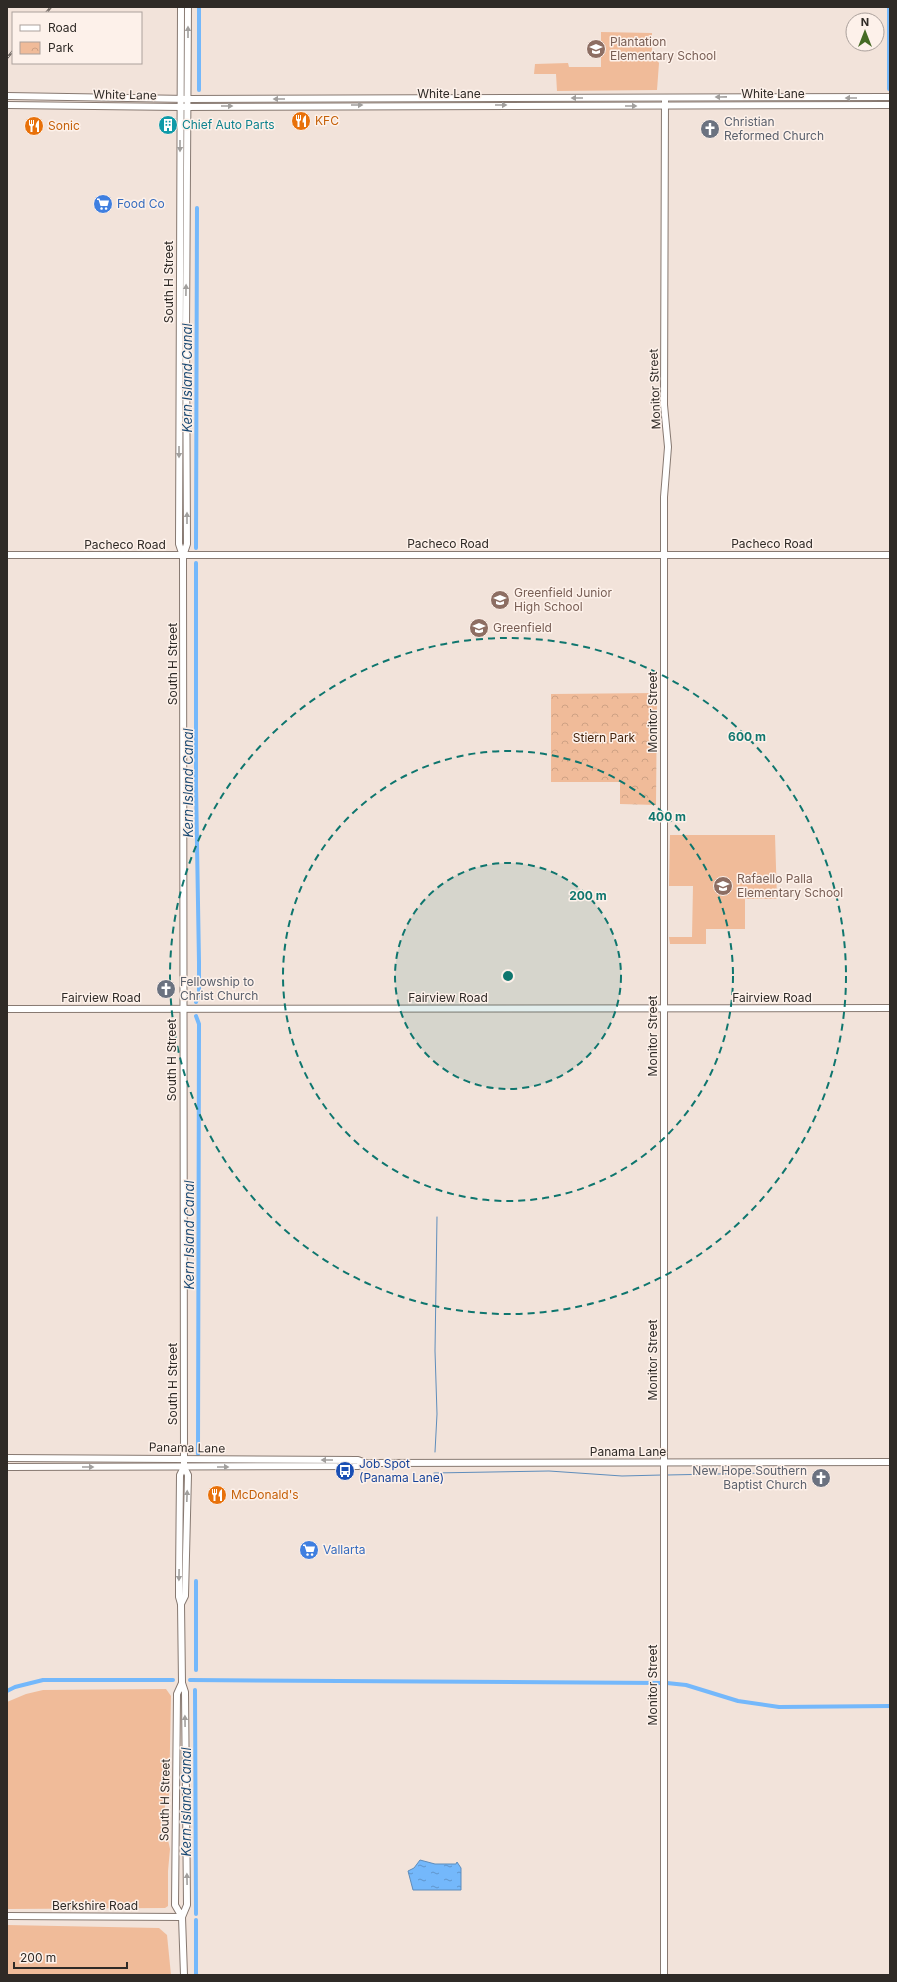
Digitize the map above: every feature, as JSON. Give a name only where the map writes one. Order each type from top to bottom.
[{"type":"street","name":"South H Street","points":[[181,7],[179,472],[180,544],[183,556],[184,1467],[188,1475],[179,1597],[181,1604],[182,1683],[185,1692],[187,1904],[182,1917],[184,1975]]},
{"type":"street","name":"South H Street","points":[[183,556],[187,544],[186,426],[188,7]]},
{"type":"street","points":[[181,44],[185,49],[188,68]]},
{"type":"street","points":[[21,105],[51,102],[60,96]]},
{"type":"street","points":[[59,105],[88,96]]},
{"type":"street","name":"White Lane","points":[[7,97],[88,96],[181,99],[890,97]]},
{"type":"street","points":[[90,105],[108,101],[114,97]]},
{"type":"street","name":"Monitor Street","points":[[664,98],[664,405],[668,447],[664,497],[664,1975]]},
{"type":"street","points":[[291,106],[296,102],[328,99]]},
{"type":"street","points":[[414,105],[438,99]]},
{"type":"street","name":"White Lane","points":[[7,105],[181,107],[414,105],[664,106],[760,104],[890,105]]},
{"type":"street","points":[[180,181],[183,184],[187,210]]},
{"type":"street","points":[[179,391],[183,397],[186,426]]},
{"type":"street","points":[[179,472],[183,476],[187,504]]},
{"type":"street","name":"Pacheco Road","points":[[7,555],[890,554]]},
{"type":"street","name":"Fairview Road","points":[[7,1009],[890,1008]]},
{"type":"street","name":"Panama Lane","points":[[7,1458],[358,1460],[366,1463]]},
{"type":"street","points":[[21,1467],[22,1464],[31,1462],[37,1458]]},
{"type":"street","points":[[50,1467],[64,1462],[67,1458]]},
{"type":"street","name":"Panama Lane","points":[[7,1467],[358,1466],[366,1463],[890,1462]]},
{"type":"street","name":"South H Street","points":[[181,1604],[185,1596],[186,1570],[180,1506],[180,1475],[184,1467]]},
{"type":"street","name":"South H Street","points":[[182,1683],[177,1694],[175,1811],[175,1905],[182,1917]]},
{"type":"street","points":[[175,1811],[186,1810]]},
{"type":"street","name":"Berkshire Road","points":[[7,1916],[182,1917]]},
{"type":"green space","points":[[601,32],[652,33],[652,54],[659,63],[657,90],[557,91],[556,74],[534,74],[535,64],[568,63],[569,67],[601,67]]},
{"type":"green space","name":"Stiern Park","points":[[657,693],[656,805],[620,804],[620,782],[551,782],[551,694]]},
{"type":"green space","points":[[670,835],[775,835],[777,899],[745,899],[745,929],[706,929],[706,944],[670,944],[669,937],[692,937],[693,886],[669,886]]},
{"type":"green space","points":[[166,1689],[171,1696],[169,1798],[165,1801],[165,1817],[168,1821],[168,1840],[170,1849],[168,1871],[168,1906],[165,1908],[7,1909],[7,1702],[26,1694],[43,1690]]},
{"type":"green space","points":[[7,1925],[159,1928],[167,1935],[171,1975],[7,1975]]},
{"type":"water","points":[[420,1860],[435,1864],[456,1864],[457,1862],[461,1868],[461,1890],[413,1890],[408,1871],[414,1868]]},
{"type":"waterway","name":"Kern Island Canal","points":[[199,7],[199,90]]},
{"type":"waterway","points":[[889,7],[889,89]]},
{"type":"waterway","name":"Kern Island Canal","points":[[196,548],[197,208]]},
{"type":"waterway","name":"Kern Island Canal","points":[[196,563],[196,785],[199,993],[196,1002]]},
{"type":"waterway","name":"Kern Island Canal","points":[[196,1016],[199,1024],[198,1454]]},
{"type":"waterway","points":[[435,1452],[437,1414],[435,1351],[437,1217]]},
{"type":"waterway","points":[[434,1473],[549,1471],[622,1476],[662,1475]]},
{"type":"waterway","points":[[667,1475],[768,1473]]},
{"type":"waterway","name":"Kern Island Canal","points":[[196,1581],[196,1670]]},
{"type":"waterway","points":[[7,1691],[15,1687],[43,1680],[173,1680]]},
{"type":"waterway","points":[[190,1680],[661,1683]]},
{"type":"waterway","points":[[667,1683],[686,1685],[738,1701],[779,1707],[890,1706]]},
{"type":"waterway","name":"Kern Island Canal","points":[[195,1690],[196,1914]]},
{"type":"waterway","name":"Kern Island Canal","points":[[196,1920],[196,1975]]},
{"type":"railway","points":[[47,12],[51,7]]},
{"type":"railway","points":[[7,58],[12,52]]},
{"type":"place","name":"Plantation Elementary School","points":[[596,49]]},
{"type":"place","name":"KFC","points":[[301,121]]},
{"type":"place","name":"Chief Auto Parts","points":[[168,125]]},
{"type":"place","name":"Sonic","points":[[34,126]]},
{"type":"place","name":"Christian Reformed Church","points":[[710,129]]},
{"type":"place","name":"Food Co","points":[[103,204]]},
{"type":"place","name":"Greenfield Junior High School","points":[[500,600]]},
{"type":"place","name":"Greenfield","points":[[479,628]]},
{"type":"place","name":"Rafaello Palla Elementary School","points":[[723,886]]},
{"type":"place","name":"Fellowship to Christ Church","points":[[166,989]]},
{"type":"place","name":"Job Spot (Panama Lane)","points":[[345,1471]]},
{"type":"place","name":"New Hope Southern Baptist Church","points":[[821,1478]]},
{"type":"place","name":"McDonald's","points":[[217,1495]]},
{"type":"place","name":"Vallarta","points":[[309,1550]]}]
